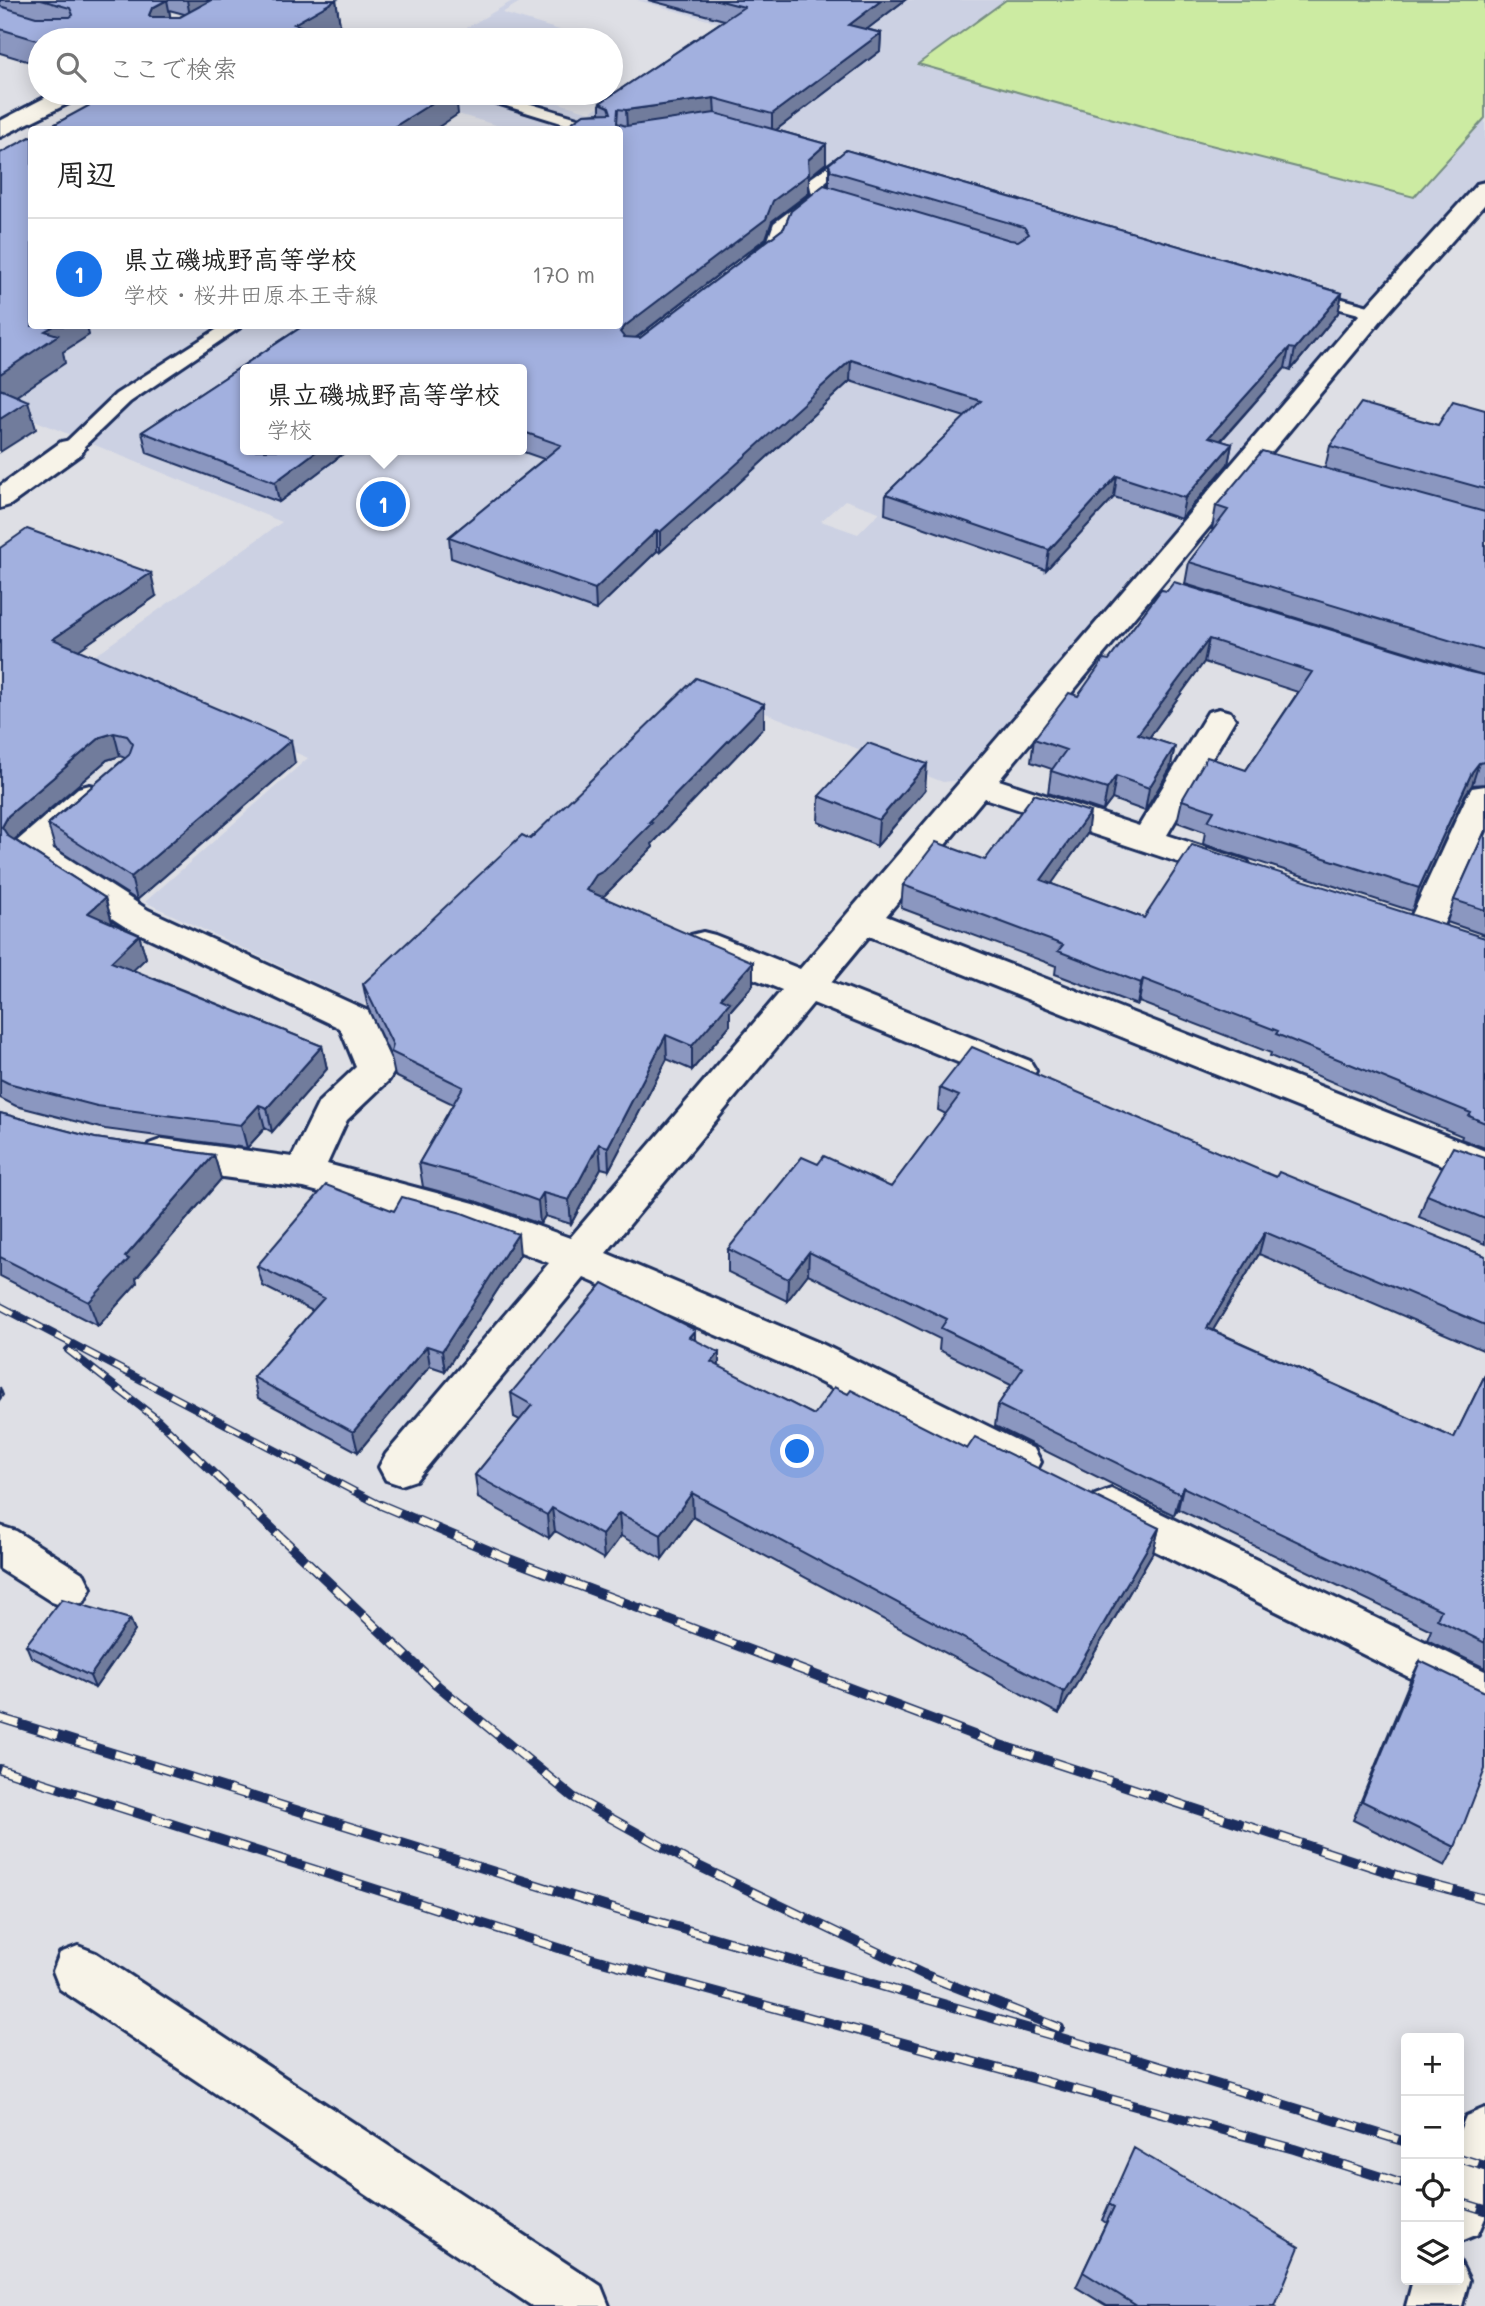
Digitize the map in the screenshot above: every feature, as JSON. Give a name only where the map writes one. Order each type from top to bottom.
[{"type":"street","points":[[0,130],[48,105]]},
{"type":"street","points":[[401,1467],[978,785],[1158,588],[1264,462],[1374,313],[1485,189]]},
{"type":"street","points":[[0,499],[71,448]]},
{"type":"street","points":[[1147,840],[1219,719]]},
{"type":"street","points":[[111,778],[29,849],[136,918],[355,1020],[376,1070],[332,1112],[304,1173]]},
{"type":"street","points":[[978,785],[1265,878]]},
{"type":"street","points":[[1422,929],[1484,796]]},
{"type":"street","points":[[863,920],[1485,1167]]},
{"type":"street","points":[[677,934],[1050,1085]]},
{"type":"street","points":[[131,1149],[304,1173],[474,1218],[578,1258],[807,1356],[1485,1694]]},
{"type":"street","points":[[0,1545],[68,1588]]},
{"type":"street","points":[[78,1971],[581,2306]]},
{"type":"street","points":[[1464,2196],[1473,2162],[1485,2135]]},
{"type":"street","points":[[1434,2306],[1440,2285]]},
{"type":"lane","points":[[521,105],[589,126]]},
{"type":"lane","points":[[534,126],[551,114]]},
{"type":"lane","points":[[817,153],[849,163]]},
{"type":"lane","points":[[743,268],[776,242],[780,227],[826,197],[817,181],[849,163]]},
{"type":"lane","points":[[1283,288],[1374,313]]},
{"type":"lane","points":[[71,448],[123,398],[228,329]]},
{"type":"shaded area","points":[[514,0],[523,0],[502,13],[552,28],[466,28]]},
{"type":"shaded area","points":[[637,0],[782,0],[623,128],[500,126],[430,106],[566,105],[590,112],[600,105],[623,105],[623,90],[722,24]]},
{"type":"shaded area","points":[[866,0],[1006,0],[919,64],[1414,197],[1485,118],[1485,181],[1376,299],[1130,577],[961,780],[943,782],[691,684],[363,1005],[145,902],[308,758],[87,661],[282,522],[0,406],[31,329],[581,329],[610,349],[620,329],[623,329],[623,324],[722,134],[817,35]],"holes":[[[689,337],[889,345],[844,386]],[[845,500],[879,512],[879,513],[858,534],[821,521]],[[886,515],[1092,519],[1093,520],[1046,570]]]},
{"type":"green space","points":[[1006,0],[1485,0],[1485,118],[1414,197],[1156,131],[918,64]]},
{"type":"building","points":[[41,0],[167,0],[152,8],[149,15],[180,17],[211,0],[336,0],[294,24],[307,28],[28,28],[28,37],[0,29],[0,6],[36,17],[70,17],[73,15],[70,8]]},
{"type":"building","points":[[717,0],[882,0],[849,25],[881,33],[772,114],[714,98],[618,109],[617,123],[626,126],[715,113],[826,144],[808,160],[809,174],[773,201],[766,219],[623,328],[623,126],[567,126],[584,114],[611,113],[609,107],[604,105],[623,105],[623,88],[744,7]]},
{"type":"building","points":[[90,105],[429,105],[395,126],[51,126]]},
{"type":"building","points":[[28,138],[28,329],[49,329],[45,331],[58,335],[0,374],[0,153]]},
{"type":"building","points":[[846,150],[1342,293],[1295,349],[1289,348],[1209,437],[1232,444],[1185,498],[1117,476],[1049,550],[886,494],[981,401],[851,360],[660,532],[657,530],[595,589],[449,537],[561,445],[527,433],[527,364],[245,364],[298,329],[622,329],[620,332],[624,337],[640,338],[784,228],[791,211],[824,185],[1010,240],[1018,241],[1029,234],[1024,227],[831,171],[829,164]]},
{"type":"building","points":[[240,367],[240,455],[311,455],[275,482],[142,432]]},
{"type":"building","points":[[0,389],[28,401],[0,419]]},
{"type":"building","points":[[1453,401],[1485,410],[1485,489],[1330,446],[1361,403],[1438,425]]},
{"type":"building","points":[[1262,451],[1485,512],[1485,651],[1189,562],[1228,510],[1216,506]]},
{"type":"building","points":[[27,529],[151,573],[53,639],[291,740],[131,877],[48,824],[129,755],[133,744],[127,736],[114,733],[101,737],[8,816],[2,827],[8,836],[105,898],[88,913],[139,935],[111,962],[322,1046],[267,1108],[259,1105],[241,1125],[97,1106],[0,1079],[0,548]]},
{"type":"building","points":[[1174,582],[1470,672],[1485,674],[1485,762],[1479,763],[1472,772],[1419,888],[1208,821],[1214,811],[1182,800],[1207,757],[1246,770],[1312,672],[1209,639],[1138,734],[1175,746],[1149,788],[1116,776],[1107,789],[1051,771],[1066,750],[1034,739],[1069,693],[1078,696],[1104,659],[1109,660],[1161,590],[1167,591]]},
{"type":"building","points":[[696,678],[764,704],[649,822],[652,823],[604,871],[596,875],[586,890],[753,962],[721,998],[730,1002],[692,1046],[666,1035],[608,1147],[599,1144],[569,1200],[543,1193],[538,1201],[472,1177],[419,1163],[463,1087],[391,1052],[393,1045],[363,984],[522,835],[530,839]]},
{"type":"building","points":[[868,743],[927,764],[879,820],[819,796]]},
{"type":"building","points":[[1034,794],[1090,812],[1041,880],[1144,918],[1192,845],[1485,938],[1485,1123],[1469,1116],[1471,1113],[1276,1034],[1278,1031],[1143,979],[1141,983],[1058,951],[1063,945],[903,885],[936,842],[985,860]]},
{"type":"building","points":[[1485,831],[1485,910],[1454,900]]},
{"type":"building","points":[[972,1047],[1276,1177],[1279,1172],[1485,1256],[1485,1325],[1265,1232],[1207,1328],[1454,1438],[1485,1375],[1485,1643],[1437,1619],[1441,1610],[1183,1487],[1180,1494],[998,1405],[1023,1368],[941,1328],[947,1319],[809,1252],[788,1279],[728,1249],[802,1157],[818,1164],[824,1156],[891,1187],[959,1096],[940,1088]]},
{"type":"building","points":[[0,1113],[95,1138],[214,1155],[125,1257],[129,1259],[89,1302],[0,1257]]},
{"type":"building","points":[[1453,1147],[1485,1158],[1485,1219],[1427,1195]]},
{"type":"building","points":[[326,1185],[394,1211],[402,1197],[462,1213],[518,1234],[442,1351],[427,1346],[353,1432],[253,1377],[324,1298],[257,1266]]},
{"type":"building","points":[[603,1283],[695,1330],[689,1337],[719,1352],[711,1362],[814,1415],[834,1387],[848,1394],[851,1390],[967,1449],[975,1437],[1159,1528],[1064,1692],[692,1493],[661,1535],[619,1513],[602,1535],[552,1508],[547,1515],[475,1475],[532,1405],[511,1393]]},
{"type":"building","points":[[62,1599],[130,1619],[90,1676],[26,1645]]},
{"type":"building","points":[[1420,1661],[1485,1692],[1485,1769],[1455,1847],[1362,1801]]},
{"type":"building","points":[[1134,2148],[1299,2247],[1275,2306],[1137,2306],[1083,2272],[1114,2207],[1109,2204]]},
{"type":"railway","points":[[0,1306],[384,1507]]},
{"type":"railway","points":[[68,1350],[158,1420],[249,1507]]},
{"type":"railway","points":[[247,1505],[437,1685],[573,1797],[688,1861],[923,1974],[1060,2028]]},
{"type":"railway","points":[[381,1505],[509,1559],[1000,1745],[1403,1877],[1485,1899]]},
{"type":"railway","points":[[0,1718],[614,1909],[1141,2061],[1401,2140]]},
{"type":"railway","points":[[0,1769],[587,1957],[1294,2149],[1401,2183]]},
{"type":"railway","points":[[1462,2159],[1485,2166]]},
{"type":"railway","points":[[1464,2204],[1485,2210]]},
{"type":"place","name":"県立磯城野高等学校","points":[[383,504]]}]
